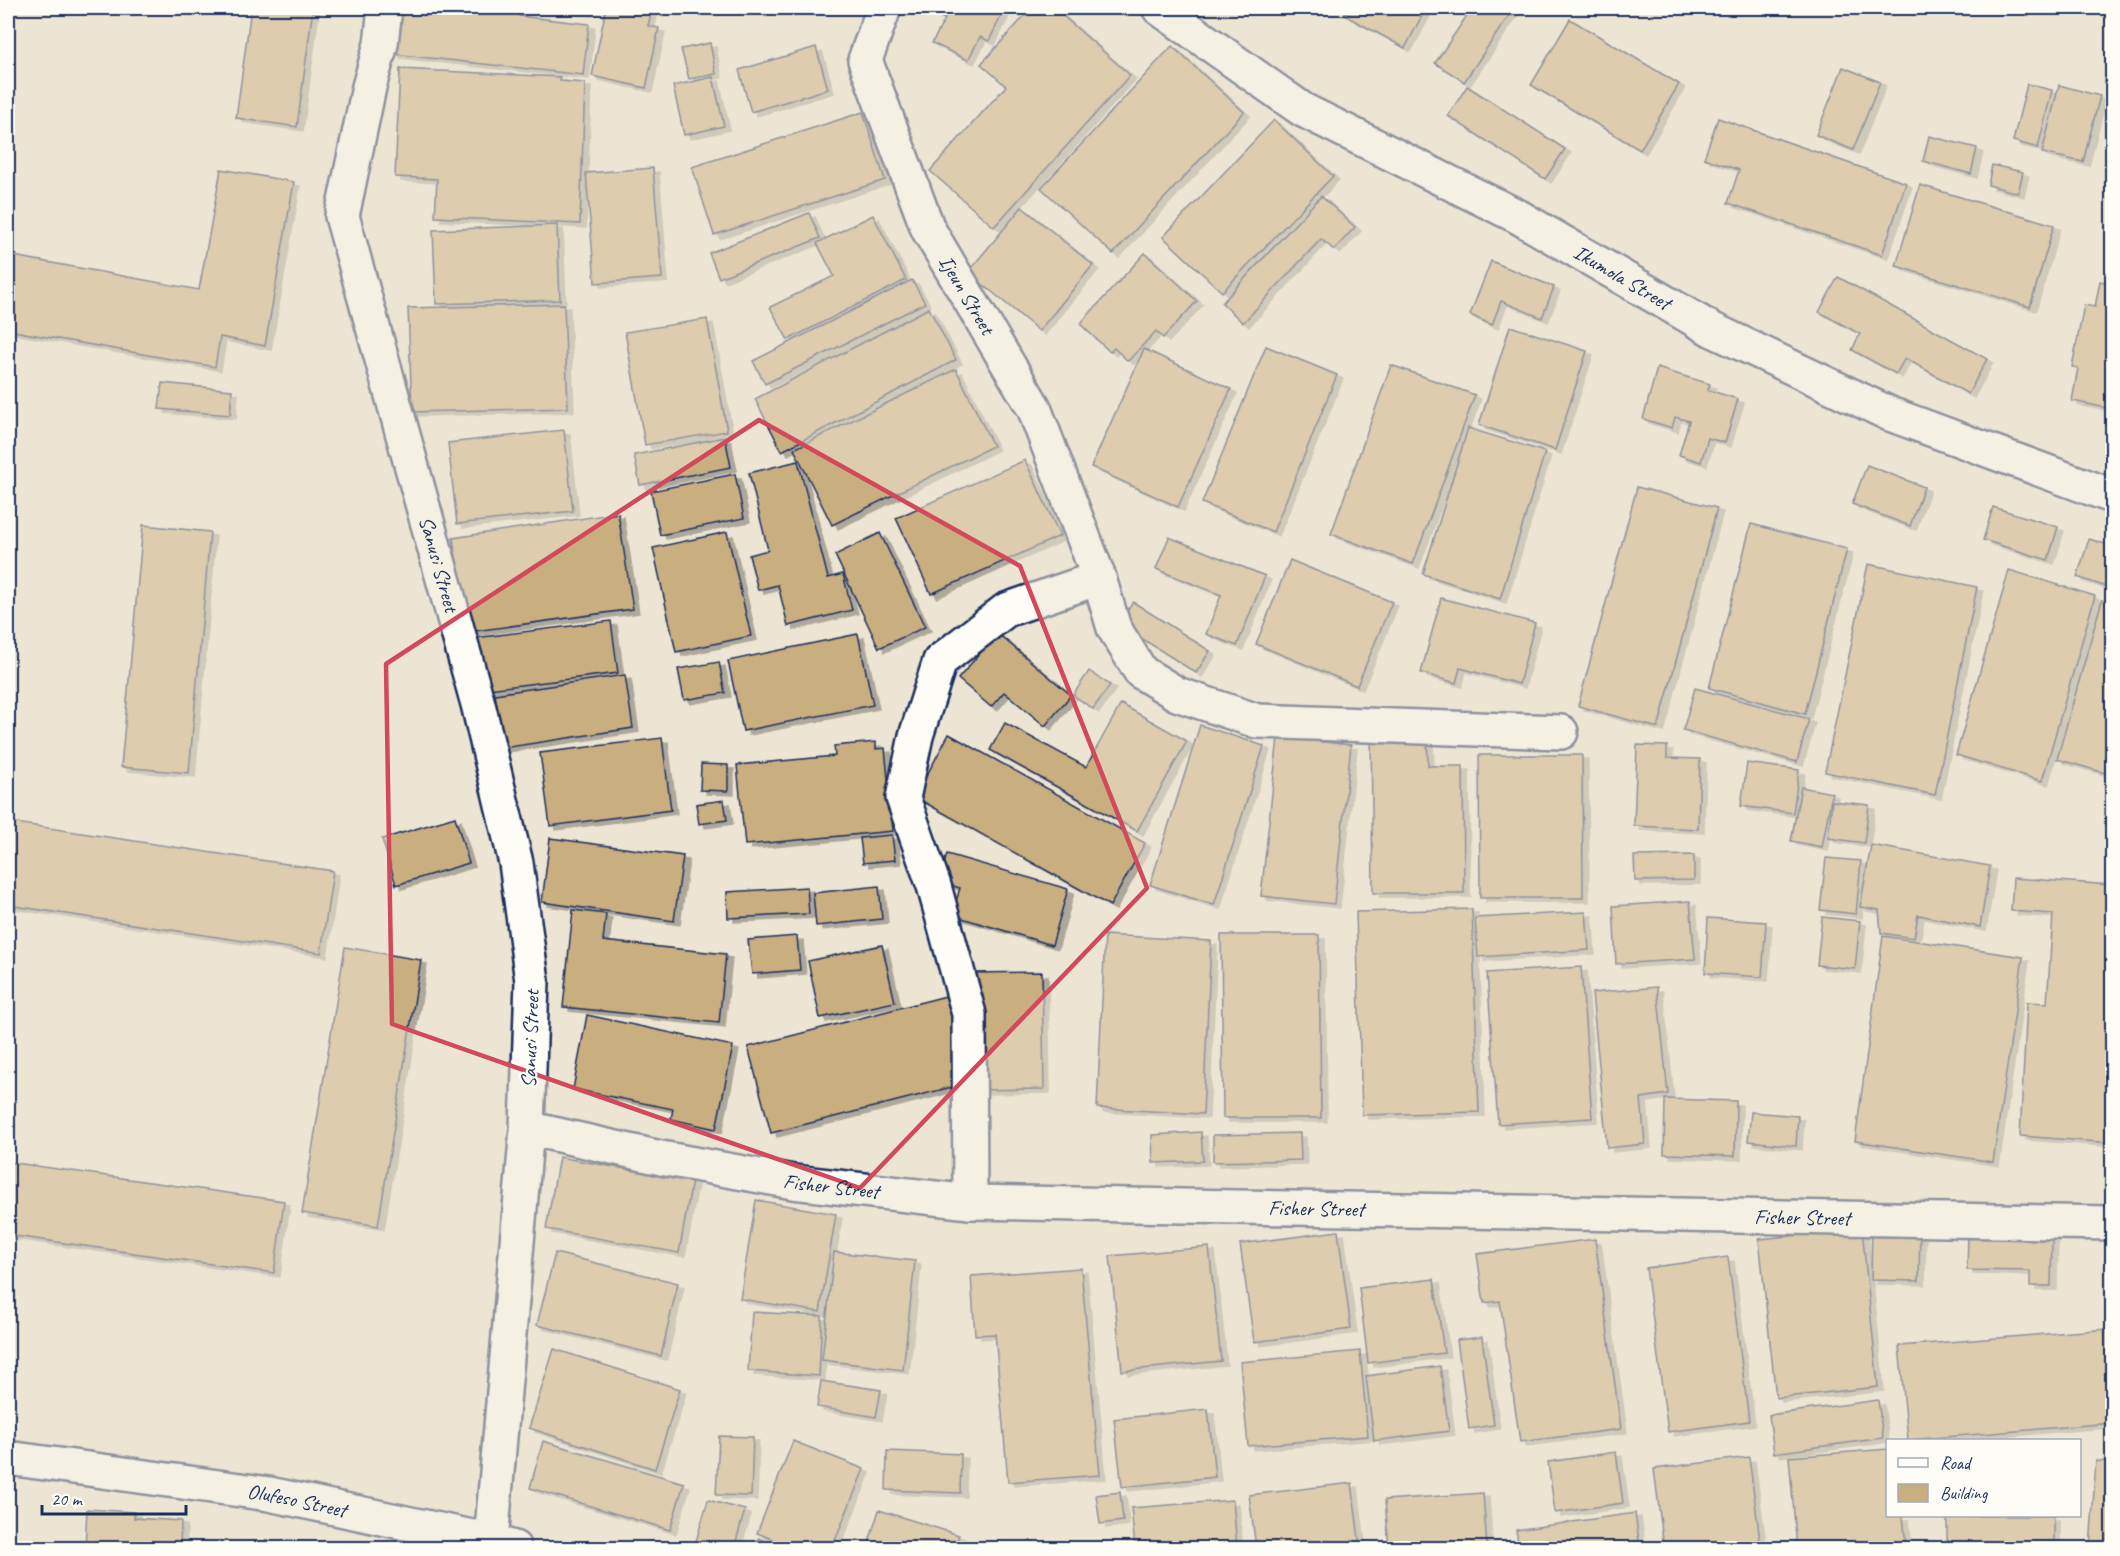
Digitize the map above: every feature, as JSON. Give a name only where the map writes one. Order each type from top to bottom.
[{"type":"street","name":"Sanusi Street","points":[[385,8],[381,44],[369,87],[342,216],[478,704],[516,863],[532,981],[527,1128],[503,1545]]},
{"type":"street","name":"Ijeun Street","points":[[884,8],[866,60],[928,229],[1034,408],[1099,578],[1114,628],[1141,672],[1177,694],[1257,721],[1561,732]]},
{"type":"street","name":"Ikumola Street","points":[[1159,8],[1304,110],[1519,217],[1711,329],[1890,414],[2112,496]]},
{"type":"street","points":[[970,1202],[969,1014],[934,886],[903,798],[916,736],[940,661],[1006,610],[1099,578]]},
{"type":"street","name":"Fisher Street","points":[[527,1128],[661,1158],[793,1182],[970,1202],[2112,1222]]},
{"type":"street","name":"Olufeso Street","points":[[8,1458],[269,1494],[503,1545]]},
{"type":"highlighted area","points":[[759,420],[1020,566],[1147,888],[860,1188],[392,1024],[386,664]]},
{"type":"building","points":[[251,8],[313,8],[297,127],[236,118]]},
{"type":"building","points":[[399,8],[520,8],[519,16],[589,24],[583,75],[394,54]]},
{"type":"building","points":[[543,8],[587,8],[587,12]]},
{"type":"building","points":[[606,8],[652,8],[648,26],[659,28],[646,88],[592,76]]},
{"type":"building","points":[[938,8],[1005,8],[989,41],[980,37],[968,60],[932,43],[945,19],[935,14]]},
{"type":"building","points":[[1032,8],[1054,8],[1130,75],[994,227],[930,171],[1006,86],[981,64]]},
{"type":"building","points":[[1348,8],[1426,8],[1405,48],[1344,15]]},
{"type":"building","points":[[1472,8],[1514,8],[1464,82],[1435,63]]},
{"type":"building","points":[[1570,19],[1679,84],[1640,150],[1531,85]]},
{"type":"building","points":[[710,43],[716,74],[689,79],[681,49]]},
{"type":"building","points":[[1172,46],[1244,112],[1113,254],[1041,188]]},
{"type":"building","points":[[816,47],[828,89],[751,112],[739,70]]},
{"type":"building","points":[[1843,67],[1880,82],[1853,150],[1816,135]]},
{"type":"building","points":[[400,69],[560,77],[560,81],[585,83],[580,224],[435,217],[437,179],[395,177]]},
{"type":"building","points":[[713,77],[724,126],[684,135],[673,86]]},
{"type":"building","points":[[2027,84],[2052,90],[2038,148],[2013,141]]},
{"type":"building","points":[[2059,85],[2100,96],[2083,162],[2042,153]]},
{"type":"building","points":[[1467,86],[1565,149],[1545,179],[1448,116]]},
{"type":"building","points":[[863,112],[885,180],[714,235],[692,167]]},
{"type":"building","points":[[1718,118],[1906,183],[1882,255],[1728,203],[1739,170],[1704,158]]},
{"type":"building","points":[[1274,120],[1333,176],[1222,292],[1163,237]]},
{"type":"building","points":[[1929,136],[1977,148],[1971,174],[1923,161]]},
{"type":"building","points":[[1992,165],[2023,172],[2018,193],[1988,185]]},
{"type":"building","points":[[653,168],[662,278],[595,283],[586,173]]},
{"type":"building","points":[[221,169],[294,182],[265,346],[220,337],[215,367],[8,330],[8,255],[199,290]]},
{"type":"building","points":[[1920,185],[2054,225],[2030,307],[1896,266]]},
{"type":"building","points":[[1321,196],[1355,227],[1334,250],[1321,239],[1243,323],[1222,303]]},
{"type":"building","points":[[1022,207],[1093,265],[1039,331],[968,272]]},
{"type":"building","points":[[809,213],[820,238],[719,278],[709,253]]},
{"type":"building","points":[[873,215],[906,280],[788,340],[770,307],[834,276],[817,243]]},
{"type":"building","points":[[557,225],[560,300],[436,304],[433,230]]},
{"type":"building","points":[[1145,253],[1197,301],[1163,338],[1156,331],[1128,361],[1114,348],[1110,352],[1080,324]]},
{"type":"building","points":[[1491,261],[1554,287],[1542,318],[1501,301],[1492,325],[1470,315]]},
{"type":"building","points":[[1838,277],[1987,359],[1968,394],[1905,358],[1896,374],[1852,350],[1860,334],[1819,312]]},
{"type":"building","points":[[912,280],[925,303],[765,384],[753,361]]},
{"type":"building","points":[[2100,281],[2112,284],[2112,409],[2072,401],[2078,368],[2072,367],[2084,305],[2095,307]]},
{"type":"building","points":[[564,304],[568,408],[412,412],[408,308]]},
{"type":"building","points":[[929,308],[956,360],[782,451],[755,399]]},
{"type":"building","points":[[707,319],[727,431],[645,445],[625,332]]},
{"type":"building","points":[[1510,326],[1587,351],[1555,450],[1479,425]]},
{"type":"building","points":[[1266,346],[1337,375],[1273,532],[1202,503]]},
{"type":"building","points":[[1144,349],[1231,389],[1178,507],[1091,467]]},
{"type":"building","points":[[1391,365],[1475,395],[1413,564],[1331,534]]},
{"type":"building","points":[[1657,368],[1710,384],[1708,390],[1738,399],[1725,443],[1708,438],[1701,462],[1679,455],[1689,421],[1675,417],[1672,428],[1643,419]]},
{"type":"building","points":[[956,369],[993,446],[832,525],[794,449]]},
{"type":"building","points":[[162,383],[232,390],[230,415],[159,409]]},
{"type":"building","points":[[1468,428],[1545,452],[1500,599],[1423,574]]},
{"type":"building","points":[[564,430],[573,511],[457,524],[448,443]]},
{"type":"building","points":[[725,437],[731,467],[640,485],[634,455]]},
{"type":"building","points":[[1025,460],[1060,536],[931,594],[896,518]]},
{"type":"building","points":[[798,461],[828,578],[843,574],[852,610],[788,626],[778,585],[758,590],[749,555],[768,550],[749,473]]},
{"type":"building","points":[[1867,465],[1924,487],[1910,526],[1852,504]]},
{"type":"building","points":[[735,474],[744,518],[660,535],[651,491]]},
{"type":"building","points":[[1637,487],[1717,508],[1658,728],[1578,706]]},
{"type":"building","points":[[1993,507],[2058,527],[2048,560],[1983,540]]},
{"type":"building","points":[[618,513],[633,609],[468,632],[453,538]]},
{"type":"building","points":[[1751,524],[1847,549],[1805,714],[1709,688]]},
{"type":"building","points":[[143,525],[210,532],[189,773],[121,767]]},
{"type":"building","points":[[727,532],[751,636],[676,652],[653,548]]},
{"type":"building","points":[[880,533],[925,627],[879,648],[835,555]]},
{"type":"building","points":[[1169,537],[1265,576],[1237,646],[1206,634],[1221,595],[1156,569]]},
{"type":"building","points":[[2089,539],[2112,546],[2112,589],[2077,577]]},
{"type":"building","points":[[1290,560],[1392,602],[1357,686],[1256,644]]},
{"type":"building","points":[[1868,564],[1977,587],[1935,795],[1825,772]]},
{"type":"building","points":[[2009,570],[2095,596],[2042,781],[1956,755]]},
{"type":"building","points":[[1441,598],[1535,623],[1519,684],[1460,668],[1456,683],[1421,673]]},
{"type":"building","points":[[2102,600],[2112,603],[2112,775],[2057,759]]},
{"type":"building","points":[[1133,602],[1210,651],[1196,673],[1119,624]]},
{"type":"building","points":[[611,621],[618,673],[480,690],[474,638]]},
{"type":"building","points":[[997,633],[1071,695],[1045,726],[1004,692],[991,707],[958,679]]},
{"type":"building","points":[[858,634],[873,705],[743,731],[728,661]]},
{"type":"building","points":[[719,662],[725,693],[684,700],[678,669]]},
{"type":"building","points":[[1089,671],[1110,685],[1093,709],[1073,695]]},
{"type":"building","points":[[625,675],[633,728],[503,748],[495,694]]},
{"type":"building","points":[[1695,688],[1809,719],[1797,762],[1683,730]]},
{"type":"building","points":[[1121,704],[1187,741],[1137,831],[990,750],[1005,723],[1086,767]]},
{"type":"building","points":[[1200,725],[1264,746],[1214,905],[1150,885]]},
{"type":"building","points":[[949,734],[1145,843],[1110,906],[915,797]]},
{"type":"building","points":[[1427,734],[1428,766],[1463,766],[1464,893],[1373,893],[1371,735]]},
{"type":"building","points":[[1278,737],[1351,745],[1334,904],[1261,896]]},
{"type":"building","points":[[662,738],[671,810],[550,826],[540,753]]},
{"type":"building","points":[[876,742],[876,749],[885,748],[893,831],[745,845],[737,765],[835,756],[834,746]]},
{"type":"building","points":[[1637,745],[1667,746],[1667,758],[1700,759],[1698,829],[1634,826]]},
{"type":"building","points":[[1479,755],[1582,755],[1583,898],[1480,898]]},
{"type":"building","points":[[1747,763],[1799,770],[1793,813],[1741,806]]},
{"type":"building","points":[[701,764],[728,765],[728,791],[700,790]]},
{"type":"building","points":[[1801,787],[1832,793],[1822,847],[1791,841]]},
{"type":"building","points":[[724,800],[727,820],[699,824],[696,804]]},
{"type":"building","points":[[1832,801],[1869,805],[1864,843],[1828,838]]},
{"type":"building","points":[[455,817],[469,863],[396,885],[382,839]]},
{"type":"building","points":[[9,822],[333,871],[321,953],[8,905]]},
{"type":"building","points":[[892,835],[895,860],[863,863],[860,838]]},
{"type":"building","points":[[550,838],[683,856],[674,921],[542,902]]},
{"type":"building","points":[[1871,845],[1990,866],[1980,927],[1918,915],[1914,938],[1881,933],[1879,910],[1860,907]]},
{"type":"building","points":[[947,854],[1068,889],[1052,945],[952,915],[960,888],[939,882]]},
{"type":"building","points":[[1694,855],[1694,880],[1635,881],[1634,856]]},
{"type":"building","points":[[1826,858],[1861,861],[1856,914],[1820,910]]},
{"type":"building","points":[[2013,878],[2112,885],[2112,1143],[2020,1136],[2027,1002],[2047,1003],[2053,914],[2011,911]]},
{"type":"building","points":[[879,886],[882,919],[816,926],[813,893]]},
{"type":"building","points":[[807,887],[809,914],[728,918],[727,892]]},
{"type":"building","points":[[1690,901],[1695,959],[1616,964],[1613,906]]},
{"type":"building","points":[[1472,909],[1479,1112],[1362,1115],[1356,912]]},
{"type":"building","points":[[573,910],[606,914],[603,941],[726,954],[719,1023],[563,1007]]},
{"type":"building","points":[[1586,912],[1589,950],[1478,957],[1475,918]]},
{"type":"building","points":[[1822,917],[1860,921],[1855,969],[1817,965]]},
{"type":"building","points":[[1708,918],[1766,922],[1762,977],[1705,973]]},
{"type":"building","points":[[1105,935],[1211,941],[1203,1114],[1097,1108]]},
{"type":"building","points":[[1221,935],[1319,935],[1321,1118],[1223,1118]]},
{"type":"building","points":[[797,936],[800,970],[752,974],[748,940]]},
{"type":"building","points":[[1883,936],[2023,957],[1993,1162],[1855,1141]]},
{"type":"building","points":[[882,945],[895,1002],[820,1018],[808,961]]},
{"type":"building","points":[[345,947],[421,960],[378,1226],[302,1213]]},
{"type":"building","points":[[1581,967],[1592,1118],[1498,1124],[1487,973]]},
{"type":"building","points":[[1042,972],[1044,1089],[974,1090],[971,973]]},
{"type":"building","points":[[1657,987],[1668,1094],[1641,1098],[1645,1144],[1607,1148],[1592,993]]},
{"type":"building","points":[[946,996],[968,1083],[771,1133],[748,1047]]},
{"type":"building","points":[[587,1015],[733,1046],[716,1129],[671,1119],[673,1109],[573,1089]]},
{"type":"building","points":[[1665,1099],[1736,1101],[1735,1156],[1664,1154]]},
{"type":"building","points":[[1751,1112],[1798,1116],[1796,1146],[1748,1141]]},
{"type":"building","points":[[1201,1132],[1203,1161],[1153,1163],[1152,1135]]},
{"type":"building","points":[[1300,1133],[1301,1160],[1213,1162],[1213,1135]]},
{"type":"building","points":[[559,1157],[692,1181],[679,1253],[546,1229]]},
{"type":"building","points":[[8,1162],[284,1201],[274,1273],[8,1235]]},
{"type":"building","points":[[756,1200],[836,1214],[820,1312],[740,1299]]},
{"type":"building","points":[[1872,1222],[1920,1223],[1919,1281],[1871,1280]]},
{"type":"building","points":[[1862,1229],[1878,1387],[1776,1398],[1759,1239]]},
{"type":"building","points":[[1338,1231],[1351,1329],[1254,1342],[1240,1244]]},
{"type":"building","points":[[1968,1234],[2052,1235],[2051,1286],[2030,1286],[2030,1271],[1967,1270]]},
{"type":"building","points":[[1595,1239],[1621,1429],[1520,1442],[1500,1301],[1484,1303],[1477,1254]]},
{"type":"building","points":[[1209,1247],[1221,1361],[1122,1371],[1110,1256]]},
{"type":"building","points":[[834,1252],[915,1261],[903,1370],[822,1360]]},
{"type":"building","points":[[555,1253],[678,1283],[661,1356],[537,1325]]},
{"type":"building","points":[[1728,1257],[1749,1421],[1668,1432],[1646,1268]]},
{"type":"building","points":[[1081,1268],[1100,1475],[1008,1482],[995,1334],[975,1335],[971,1276]]},
{"type":"building","points":[[1434,1279],[1444,1353],[1368,1363],[1359,1288]]},
{"type":"building","points":[[752,1312],[822,1316],[819,1376],[748,1371]]},
{"type":"building","points":[[2109,1329],[2112,1423],[1908,1439],[1899,1346]]},
{"type":"building","points":[[1482,1337],[1494,1425],[1469,1429],[1457,1340]]},
{"type":"building","points":[[554,1349],[680,1389],[655,1469],[529,1428]]},
{"type":"building","points":[[1360,1351],[1368,1436],[1248,1446],[1240,1362]]},
{"type":"building","points":[[1440,1366],[1449,1431],[1374,1441],[1366,1376]]},
{"type":"building","points":[[821,1381],[881,1390],[876,1417],[817,1407]]},
{"type":"building","points":[[1878,1400],[1883,1438],[1774,1453],[1769,1415]]},
{"type":"building","points":[[1208,1409],[1215,1477],[1122,1487],[1114,1419]]},
{"type":"building","points":[[719,1436],[753,1437],[751,1496],[716,1495]]},
{"type":"building","points":[[543,1441],[684,1483],[670,1530],[530,1488]]},
{"type":"building","points":[[793,1441],[864,1469],[832,1548],[795,1548],[757,1533]]},
{"type":"building","points":[[1886,1449],[1886,1517],[1903,1517],[1906,1548],[1797,1548],[1789,1457]]},
{"type":"building","points":[[887,1451],[961,1454],[960,1493],[886,1490]]},
{"type":"building","points":[[1616,1452],[1623,1503],[1555,1513],[1548,1462]]},
{"type":"building","points":[[1749,1457],[1761,1548],[1664,1548],[1654,1469]]},
{"type":"building","points":[[2096,1461],[2112,1462],[2112,1548],[2090,1548]]},
{"type":"building","points":[[1352,1483],[1360,1548],[1256,1548],[1249,1495]]},
{"type":"building","points":[[1120,1492],[1123,1521],[1100,1524],[1096,1495]]},
{"type":"building","points":[[1483,1493],[1487,1548],[1389,1548],[1385,1500]]},
{"type":"building","points":[[708,1500],[745,1510],[734,1548],[694,1548]]},
{"type":"building","points":[[1233,1500],[1237,1548],[1135,1548],[1131,1508]]},
{"type":"building","points":[[87,1509],[134,1512],[134,1518],[181,1521],[180,1548],[85,1548]]},
{"type":"building","points":[[879,1510],[959,1535],[954,1548],[867,1548]]},
{"type":"building","points":[[1635,1513],[1640,1548],[1519,1548],[1516,1530]]},
{"type":"building","points":[[1947,1517],[2054,1517],[2054,1548],[1947,1548]]},
{"type":"building","points":[[759,1538],[782,1548],[754,1548]]}]
